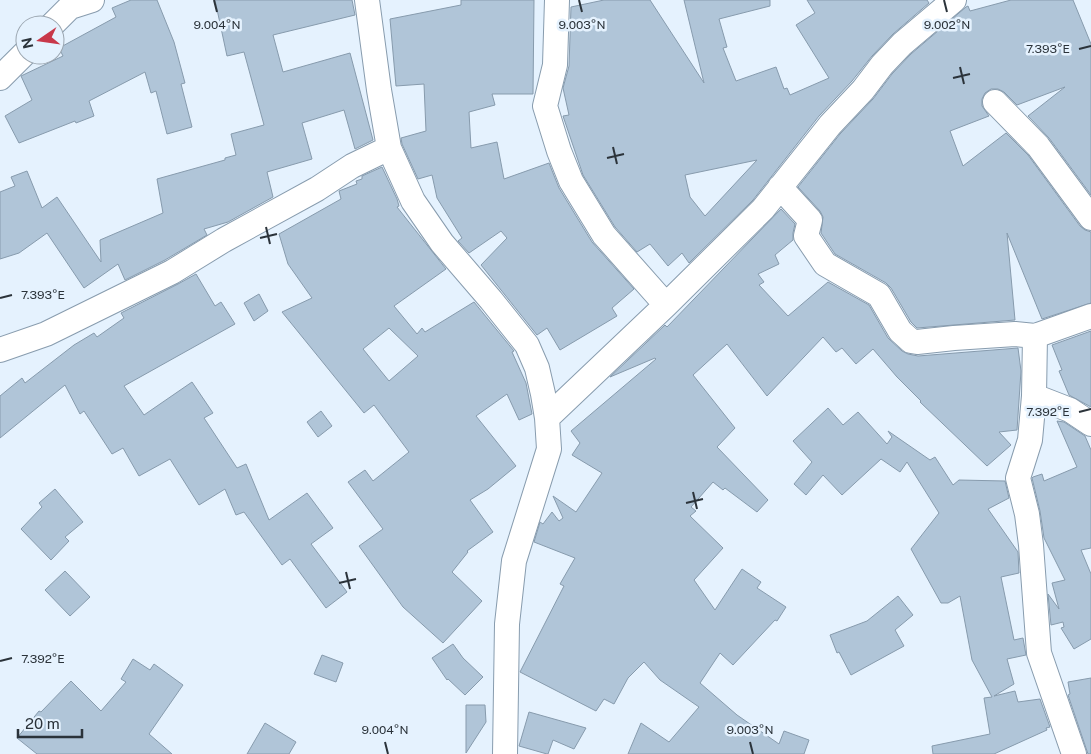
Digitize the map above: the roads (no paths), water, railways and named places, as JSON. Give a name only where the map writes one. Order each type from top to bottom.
[{"type":"street","points":[[367,0],[389,148],[413,201],[442,243],[527,345],[537,368],[547,418],[549,449],[514,561],[507,624],[507,753]]},
{"type":"street","points":[[557,0],[555,65],[545,106],[559,151],[570,181],[604,235],[666,305]]},
{"type":"street","points":[[547,418],[666,305],[762,209],[830,125],[863,90],[882,65],[902,44],[954,0]]},
{"type":"street","points":[[63,15],[78,2]]},
{"type":"street","points":[[0,78],[15,62]]},
{"type":"street","points":[[995,102],[1038,146],[1091,218]]},
{"type":"street","points":[[0,350],[46,334],[172,272],[224,240],[317,189],[352,166],[389,148]]},
{"type":"street","points":[[780,187],[810,220],[806,236],[825,264],[879,295],[900,331],[911,341],[1015,334],[1035,336],[1091,316]]},
{"type":"street","points":[[1035,336],[1034,396],[1030,440],[1018,478],[1032,545],[1039,653],[1074,754]]},
{"type":"street","points":[[1034,396],[1070,410],[1091,424]]}]
